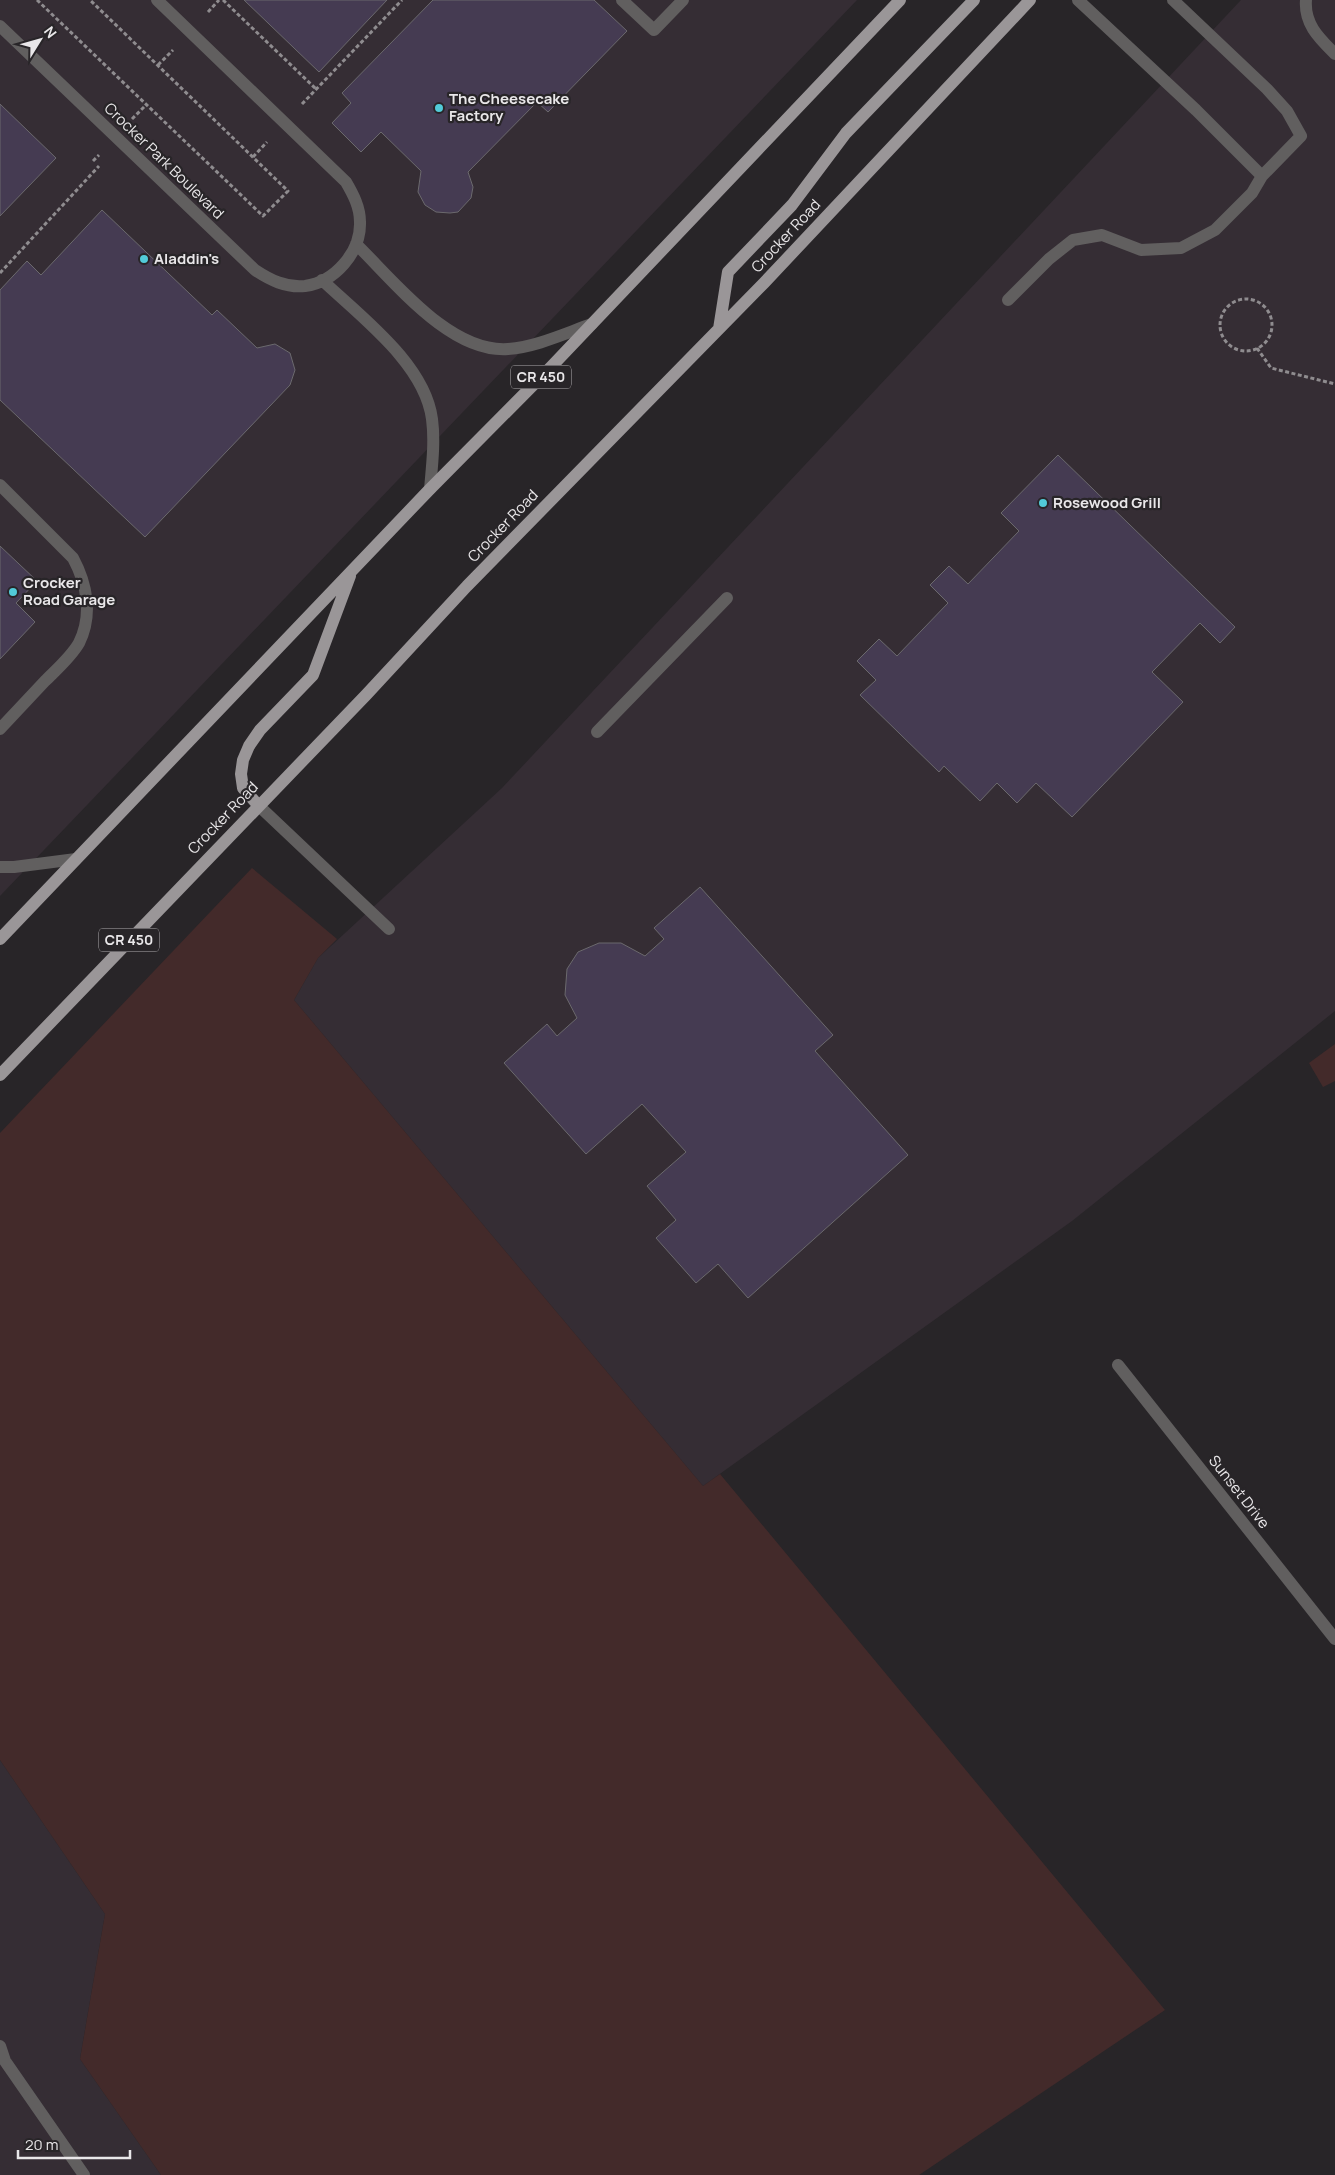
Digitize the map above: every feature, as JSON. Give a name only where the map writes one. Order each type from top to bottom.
[{"type":"main road","name":"CR 450","points":[[0,939],[430,489],[592,324],[900,0]]},
{"type":"main road","points":[[719,329],[728,272],[792,205],[846,133],[974,0]]},
{"type":"main road","name":"Crocker Road","points":[[0,1075],[366,694],[467,586],[719,329],[1030,0]]},
{"type":"main road","points":[[258,805],[243,788],[241,774],[248,746],[260,730],[313,675],[352,572]]},
{"type":"street","name":"Crocker Park Boulevard","points":[[0,26],[255,270],[278,283],[304,286],[322,280],[336,272],[345,263],[356,244],[360,222],[352,193],[346,182],[156,0]]},
{"type":"street","points":[[622,0],[654,30],[683,0]]},
{"type":"street","points":[[1078,0],[1196,110],[1262,176]]},
{"type":"street","points":[[1008,300],[1049,258],[1073,240],[1102,235],[1141,250],[1181,248],[1215,230],[1252,193],[1262,176],[1301,136],[1287,111],[1267,88],[1173,0]]},
{"type":"street","points":[[1306,0],[1305,13],[1318,37],[1335,54]]},
{"type":"street","points":[[356,244],[444,329],[483,346],[498,349],[516,348],[592,324]]},
{"type":"street","points":[[322,280],[399,353],[419,381],[432,418],[430,489]]},
{"type":"street","points":[[0,485],[73,558],[80,571],[88,604],[87,618],[78,644],[68,658],[0,729]]},
{"type":"street","points":[[597,732],[727,598]]},
{"type":"street","points":[[258,805],[389,929]]},
{"type":"street","points":[[0,867],[19,867],[76,859]]},
{"type":"street","name":"Sunset Drive","points":[[1118,1365],[1335,1639]]},
{"type":"street","points":[[0,2046],[5,2061],[84,2175]]},
{"type":"path","points":[[38,0],[263,216],[288,191],[90,0]]},
{"type":"path","points":[[223,0],[317,90]]},
{"type":"path","points":[[284,123],[402,0]]},
{"type":"path","points":[[0,273],[99,166]]},
{"type":"path","points":[[1239,300],[1256,301],[1269,312],[1272,328],[1269,336],[1257,348],[1241,350],[1233,347],[1222,334],[1221,317],[1226,309],[1239,300]]},
{"type":"path","points":[[1257,348],[1271,368],[1335,384]]},
{"type":"shaded area","points":[[0,0],[857,0],[0,896]]},
{"type":"shaded area","points":[[1241,0],[1335,0],[1335,1011],[1072,1221],[703,1486],[294,1000],[318,958],[502,788]]},
{"type":"shaded area","points":[[252,868],[337,939],[318,958],[294,1000],[703,1486],[720,1474],[1165,2010],[919,2175],[161,2175],[80,2059],[105,1914],[0,1760],[0,1133]]},
{"type":"shaded area","points":[[1335,1044],[1335,1081],[1323,1087],[1309,1063]]},
{"type":"shaded area","points":[[0,1760],[105,1914],[80,2059],[161,2175],[0,2175]]},
{"type":"building","points":[[244,0],[387,0],[319,72]]},
{"type":"building","name":"The Cheesecake Factory","points":[[433,0],[594,0],[627,31],[548,112],[537,102],[468,172],[473,187],[471,198],[458,212],[450,213],[436,212],[425,205],[418,192],[421,171],[381,132],[361,152],[332,123],[351,103],[342,93]]},
{"type":"building","points":[[0,104],[56,158],[0,216]]},
{"type":"building","points":[[102,210],[212,315],[217,310],[257,348],[275,344],[290,353],[295,370],[290,385],[145,537],[0,400],[0,290],[27,261],[41,275]]},
{"type":"building","points":[[1058,455],[1235,627],[1220,643],[1200,623],[1152,672],[1183,702],[1072,817],[1036,783],[1017,803],[997,783],[980,801],[944,766],[939,772],[860,695],[876,680],[857,661],[879,639],[897,656],[948,603],[930,585],[949,566],[968,584],[1019,531],[1001,513]]},
{"type":"building","name":"Crocker Road Garage","points":[[0,546],[37,581],[16,603],[35,622],[0,659]]},
{"type":"building","points":[[700,887],[833,1035],[815,1051],[908,1155],[748,1298],[718,1264],[696,1283],[656,1238],[676,1220],[647,1186],[686,1152],[642,1104],[586,1154],[504,1063],[547,1024],[557,1036],[577,1018],[565,995],[567,969],[578,952],[599,943],[621,943],[645,956],[664,939],[654,928]]},
{"type":"place","name":"The Cheesecake Factory","points":[[439,108]]},
{"type":"place","name":"Aladdin's","points":[[144,259]]},
{"type":"place","name":"Rosewood Grill","points":[[1043,503]]},
{"type":"place","name":"Crocker Road Garage","points":[[13,592]]}]
